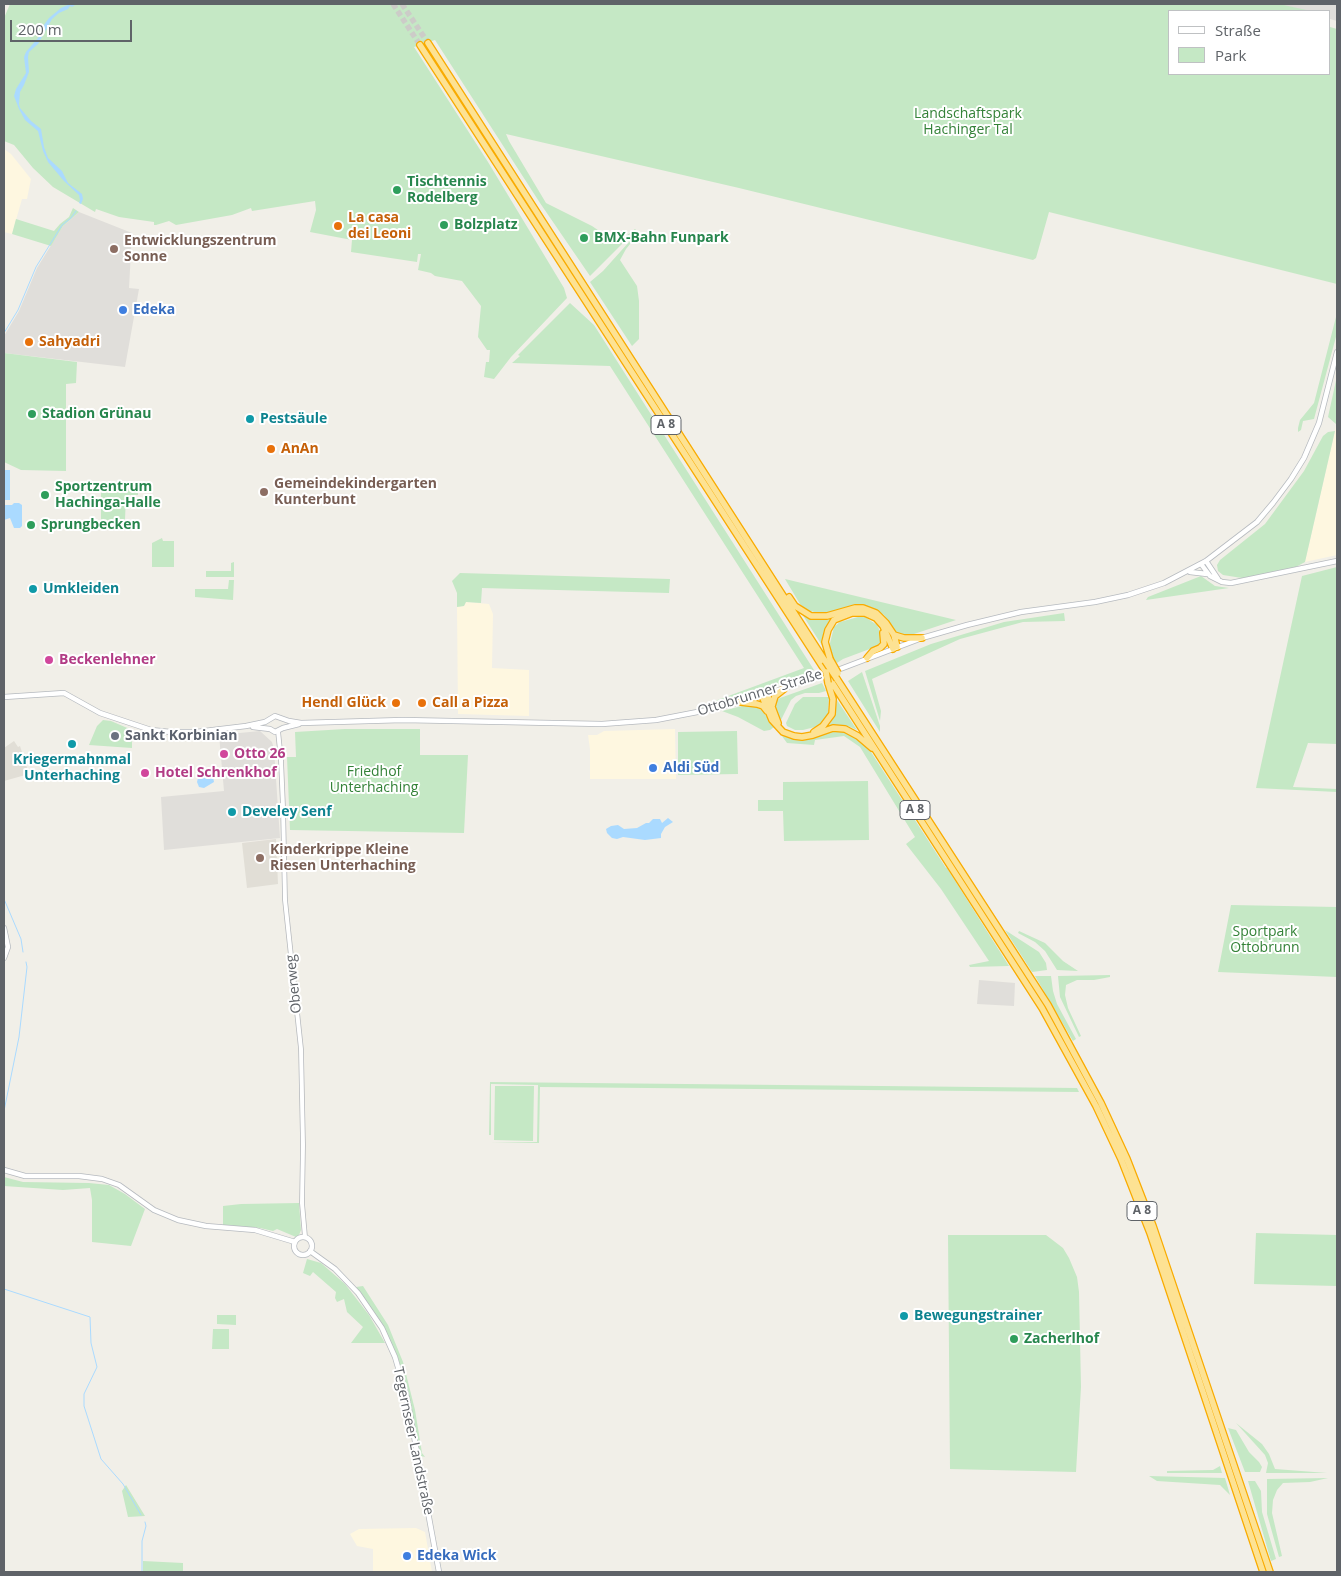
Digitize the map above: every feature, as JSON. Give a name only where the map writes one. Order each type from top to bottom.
[{"type":"highway","name":"A 8","points":[[428,43],[546,226],[577,282]]},
{"type":"highway","name":"A 8","points":[[420,46],[764,566],[825,661],[834,680],[886,765],[1023,978],[1075,1065],[1121,1159],[1150,1233],[1229,1460]]},
{"type":"highway","name":"A 8","points":[[585,294],[825,661],[826,672],[841,685],[1030,978],[1089,1079],[1127,1159],[1156,1234],[1263,1572]]},
{"type":"highway","points":[[764,566],[774,575],[795,606],[811,616],[820,617],[833,615],[847,609],[863,608],[881,616],[894,634],[895,648]]},
{"type":"highway","points":[[825,661],[826,635],[830,624],[847,614],[860,612],[876,618],[883,626],[895,648]]},
{"type":"highway","points":[[867,658],[873,651],[884,644],[883,626]]},
{"type":"highway","points":[[894,634],[904,638],[922,638]]},
{"type":"highway","points":[[741,702],[763,706],[770,711],[778,723],[790,732],[807,733],[818,729],[827,722],[832,714],[834,680]]},
{"type":"highway","points":[[770,711],[773,699],[784,688]]},
{"type":"highway","points":[[764,695],[777,727],[783,732],[794,736],[814,735],[833,728],[845,729],[866,742],[886,765]]},
{"type":"highway","name":"A 8","points":[[1237,1485],[1270,1572]]},
{"type":"main road","name":"Ottobrunner Straße","points":[[246,726],[278,732],[283,728],[302,723],[403,720],[602,724],[656,720],[741,702],[922,638],[1007,614],[1128,595],[1164,583],[1204,563],[1257,522],[1291,479],[1304,458],[1315,433],[1337,352]]},
{"type":"main road","points":[[1186,573],[1207,574],[1226,583],[1236,583],[1337,561]]},
{"type":"main road","points":[[1204,563],[1207,574]]},
{"type":"main road","points":[[1204,563],[1219,580]]},
{"type":"main road","name":"Ottobrunner Straße","points":[[4,697],[64,693],[100,713],[151,730],[164,732],[196,732],[246,726],[265,722],[275,716],[302,723]]},
{"type":"main road","points":[[281,718],[284,723],[283,728]]},
{"type":"main road","points":[[269,720],[270,729]]},
{"type":"main road","points":[[4,928],[7,950],[4,958]]},
{"type":"main road","name":"Tegernseer Landstraße","points":[[4,1170],[25,1176],[79,1176],[102,1179],[119,1185],[154,1210],[178,1220],[206,1226],[255,1230],[295,1242],[294,1247],[298,1253],[306,1254],[310,1250],[335,1269],[358,1293],[382,1328],[395,1357],[406,1398],[439,1572]]},
{"type":"main road","points":[[295,1242],[298,1238],[305,1237],[311,1242],[310,1250]]},
{"type":"street","name":"Oberweg","points":[[278,732],[283,790],[285,900],[301,1056],[302,1203],[305,1237]]},
{"type":"shaded area","points":[[1266,4],[1337,4],[1337,21],[1331,19],[1331,10],[1293,10]]},
{"type":"shaded area","points":[[4,149],[11,154],[31,179],[27,199],[22,199],[12,234],[4,232]]},
{"type":"shaded area","points":[[79,212],[132,233],[129,288],[139,289],[125,367],[4,353],[4,336],[19,311],[37,268],[63,226]]},
{"type":"shaded area","points":[[1337,420],[1337,555],[1305,562],[1335,431]]},
{"type":"shaded area","points":[[466,602],[489,604],[493,614],[492,668],[529,670],[529,716],[458,714],[457,607],[464,606]]},
{"type":"shaded area","points":[[675,729],[676,779],[590,779],[588,735],[597,735],[604,731]]},
{"type":"shaded area","points":[[260,731],[272,742],[274,749],[280,838],[164,850],[161,797],[224,791],[219,735]]},
{"type":"shaded area","points":[[14,741],[18,747],[20,746],[29,774],[4,781],[4,748]]},
{"type":"shaded area","name":"Kinderkrippe Kleine Riesen Unterhaching","points":[[276,839],[278,884],[247,888],[242,843]]},
{"type":"shaded area","points":[[979,980],[1015,983],[1014,1006],[977,1004]]},
{"type":"shaded area","points":[[416,1528],[425,1532],[432,1572],[373,1572],[373,1549],[357,1546],[350,1534],[359,1529]]},
{"type":"green space","name":"Landschaftspark Hachinger Tal","points":[[10,4],[1279,4],[1306,10],[1168,10],[1168,75],[1331,75],[1331,27],[1337,29],[1337,284],[1049,212],[1036,258],[1033,260],[739,188],[506,134],[546,203],[592,226],[617,243],[636,230],[590,276],[540,203],[435,40],[414,47],[488,162],[564,288],[567,298],[511,357],[494,379],[484,377],[486,362],[489,362],[490,350],[487,350],[478,337],[481,306],[462,281],[435,276],[418,270],[421,254],[418,254],[417,262],[351,252],[352,240],[310,232],[316,210],[315,201],[252,211],[251,208],[232,215],[176,225],[169,221],[154,225],[154,222],[119,217],[96,209],[95,212],[53,187],[33,168],[14,145],[4,141],[4,18]]},
{"type":"green space","points":[[73,208],[79,212],[63,226],[51,246],[12,234],[16,219],[54,231],[69,217]]},
{"type":"green space","points":[[638,232],[620,260],[637,286],[639,339],[632,346],[590,282],[603,271]]},
{"type":"green space","points":[[570,303],[594,325],[814,670],[762,690],[701,708],[704,705],[804,668],[610,366],[512,363]]},
{"type":"green space","points":[[1337,313],[1337,333],[1314,419],[1303,421],[1301,430],[1298,432],[1300,420],[1314,403]]},
{"type":"green space","name":"Stadion Grünau","points":[[4,353],[77,362],[76,383],[66,384],[66,471],[21,470],[4,462]]},
{"type":"green space","points":[[1337,376],[1337,420],[1336,424],[1328,417]]},
{"type":"green space","points":[[1335,431],[1305,562],[1294,568],[1256,577],[1242,578],[1223,575],[1218,571],[1217,565],[1220,560],[1265,524],[1304,471],[1323,436],[1328,432]]},
{"type":"green space","points":[[101,488],[138,489],[138,495],[126,495],[125,520],[101,521]]},
{"type":"green space","points":[[162,538],[163,541],[174,541],[174,567],[152,567],[152,543]]},
{"type":"green space","points":[[234,562],[234,577],[206,577],[206,571],[231,571],[231,563]]},
{"type":"green space","points":[[1337,567],[1337,744],[1308,743],[1293,787],[1337,789],[1337,792],[1256,788],[1302,576]]},
{"type":"green space","points":[[460,573],[670,579],[669,593],[482,588],[481,603],[466,602],[464,606],[457,607],[457,593],[452,581]]},
{"type":"green space","points":[[1201,576],[1215,586],[1229,588],[1146,600],[1148,597]]},
{"type":"green space","points":[[785,579],[956,620],[911,635],[900,635],[894,630],[884,615],[870,607],[852,606],[823,614],[806,610],[800,604]]},
{"type":"green space","points":[[229,580],[234,580],[233,600],[195,597],[195,589],[228,589]]},
{"type":"green space","points":[[1064,613],[1065,621],[1023,622],[960,639],[872,679],[881,711],[880,721],[865,671],[931,644],[1004,622]]},
{"type":"green space","points":[[802,614],[820,619],[833,617],[823,634],[823,647]]},
{"type":"green space","points":[[865,617],[877,625],[883,637],[881,643],[837,663],[833,659],[829,647],[834,627],[840,622]]},
{"type":"green space","points":[[862,672],[880,726],[880,732],[848,681]]},
{"type":"green space","points":[[822,683],[826,691],[796,696],[791,700],[781,720],[774,709],[776,701]]},
{"type":"green space","points":[[803,697],[829,697],[828,713],[819,726],[795,730],[787,726],[786,723],[795,704]]},
{"type":"green space","points":[[837,700],[857,730],[848,726],[828,726],[834,717]]},
{"type":"green space","points":[[751,705],[762,710],[774,727],[764,731],[722,711]]},
{"type":"green space","points":[[103,720],[111,721],[132,730],[132,748],[89,745],[97,726]]},
{"type":"green space","name":"Friedhof Unterhaching","points":[[345,729],[420,729],[420,755],[468,755],[464,833],[290,830],[287,757],[296,757],[295,732]]},
{"type":"green space","points":[[845,730],[865,743],[1009,966],[970,967],[969,965],[989,961],[941,889],[906,844],[915,837],[860,747],[844,736],[815,740],[814,745],[787,743],[779,732],[794,737]]},
{"type":"green space","points":[[737,731],[738,774],[678,775],[678,732]]},
{"type":"green space","points":[[868,781],[869,840],[784,841],[783,811],[758,811],[758,800],[783,800],[783,782]]},
{"type":"green space","name":"Sportpark Ottobrunn","points":[[1231,905],[1337,907],[1337,977],[1218,972]]},
{"type":"green space","points":[[1005,930],[1039,952],[1046,963],[1047,970],[1032,972]]},
{"type":"green space","points":[[1019,931],[1045,943],[1063,961],[1078,971],[1057,970],[1045,951],[1035,942],[1018,933]]},
{"type":"green space","points":[[1110,975],[1110,977],[1094,980],[1077,980],[1066,985],[1065,995],[1068,1008],[1081,1036],[1079,1037],[1060,997],[1058,976]]},
{"type":"green space","points":[[1035,976],[1051,976],[1057,1004],[1076,1039],[1073,1041]]},
{"type":"green space","points":[[490,1082],[1077,1088],[1079,1092],[540,1087],[539,1143],[491,1143],[537,1142],[538,1085],[491,1084],[491,1135],[489,1135]]},
{"type":"green space","points":[[495,1086],[534,1086],[533,1141],[494,1140]]},
{"type":"green space","points":[[4,1177],[23,1182],[109,1185],[145,1209],[131,1246],[92,1242],[92,1200],[90,1188],[63,1190],[4,1186]]},
{"type":"green space","points":[[299,1203],[301,1230],[296,1237],[277,1229],[273,1231],[223,1225],[223,1206]]},
{"type":"green space","points":[[1256,1233],[1337,1235],[1337,1286],[1254,1284]]},
{"type":"green space","name":"Zacherlhof","points":[[948,1235],[1046,1235],[1063,1248],[1069,1258],[1077,1277],[1079,1292],[1081,1387],[1076,1472],[950,1469]]},
{"type":"green space","points":[[307,1259],[321,1263],[345,1284],[369,1315],[385,1343],[351,1343],[363,1327],[347,1312],[344,1299],[337,1302],[335,1298],[336,1292],[313,1272],[310,1276],[303,1273]]},
{"type":"green space","points":[[363,1286],[388,1325],[403,1362],[415,1410],[422,1453],[425,1457],[421,1456],[418,1448],[405,1382],[397,1355],[379,1320],[356,1287]]},
{"type":"green space","points":[[217,1315],[236,1315],[236,1325],[217,1324]]},
{"type":"green space","points":[[213,1329],[229,1329],[229,1349],[212,1349]]},
{"type":"green space","points":[[1236,1423],[1262,1444],[1269,1454],[1275,1469],[1327,1473],[1266,1473],[1268,1463],[1265,1455]]},
{"type":"green space","points":[[1228,1428],[1236,1430],[1249,1452],[1262,1467],[1260,1472],[1245,1472]]},
{"type":"green space","points":[[1220,1466],[1222,1473],[1167,1473],[1167,1471],[1213,1470]]},
{"type":"green space","points":[[1149,1476],[1225,1478],[1230,1495],[1220,1485],[1157,1481]]},
{"type":"green space","points":[[1328,1478],[1310,1482],[1283,1483],[1277,1490],[1273,1500],[1272,1513],[1282,1556],[1279,1557],[1267,1514],[1267,1479]]},
{"type":"green space","points":[[1248,1481],[1255,1481],[1261,1491],[1262,1512],[1276,1559],[1271,1561]]},
{"type":"green space","points":[[126,1485],[145,1516],[128,1517],[122,1491]]},
{"type":"green space","points":[[143,1561],[183,1563],[183,1572],[143,1572]]},
{"type":"water","points":[[70,4],[75,5],[70,6],[52,19],[38,44],[29,52],[29,72],[20,92],[19,104],[31,121],[41,129],[48,158],[62,171],[68,183],[82,194],[81,204],[79,203],[79,195],[48,162],[38,131],[25,120],[14,96],[26,73],[24,57],[26,52],[38,38],[42,32],[41,29],[49,18],[61,8]]},
{"type":"water","points":[[4,470],[10,470],[10,500],[4,500]]},
{"type":"water","points":[[14,503],[22,505],[22,526],[20,528],[14,528],[10,518],[4,520],[4,505],[12,505]]},
{"type":"water","points":[[202,774],[209,774],[213,777],[214,782],[204,788],[199,787],[197,782]]},
{"type":"water","points":[[668,818],[673,822],[665,827],[661,838],[645,840],[623,837],[617,839],[612,838],[606,829],[618,825],[624,829],[637,828],[649,823],[653,819],[660,819],[662,823]]},
{"type":"waterway","points":[[4,333],[18,310],[36,267],[62,225],[76,211]]},
{"type":"waterway","points":[[4,899],[21,939],[23,952]]},
{"type":"waterway","points":[[4,1111],[19,1037],[26,962]]},
{"type":"waterway","points":[[4,1289],[90,1317],[91,1343],[97,1367],[84,1394],[84,1406],[101,1459],[123,1484],[141,1515]]},
{"type":"waterway","points":[[142,1572],[142,1541],[146,1526],[145,1522]]},
{"type":"tunnel","points":[[393,4],[420,45]]},
{"type":"tunnel","points":[[402,4],[428,43]]},
{"type":"place","name":"Tischtennis Rodelberg","points":[[397,190]]},
{"type":"place","name":"Bolzplatz","points":[[444,225]]},
{"type":"place","name":"La casa dei Leoni","points":[[338,226]]},
{"type":"place","name":"BMX-Bahn Funpark","points":[[584,238]]},
{"type":"place","name":"Entwicklungszentrum Sonne","points":[[114,249]]},
{"type":"place","name":"Edeka","points":[[123,310]]},
{"type":"place","name":"Sahyadri","points":[[29,342]]},
{"type":"place","name":"Stadion Grünau","points":[[32,414]]},
{"type":"place","name":"Pestsäule","points":[[250,419]]},
{"type":"place","name":"AnAn","points":[[271,449]]},
{"type":"place","name":"Gemeindekindergarten Kunterbunt","points":[[264,492]]},
{"type":"place","name":"Sportzentrum Hachinga-Halle","points":[[45,495]]},
{"type":"place","name":"Sprungbecken","points":[[31,525]]},
{"type":"place","name":"Umkleiden","points":[[33,589]]},
{"type":"place","name":"Beckenlehner","points":[[49,660]]},
{"type":"place","name":"Hendl Glück","points":[[396,703]]},
{"type":"place","name":"Call a Pizza","points":[[422,703]]},
{"type":"place","name":"Sankt Korbinian","points":[[115,736]]},
{"type":"place","name":"Kriegermahnmal Unterhaching","points":[[72,744]]},
{"type":"place","name":"Otto 26","points":[[224,754]]},
{"type":"place","name":"Aldi Süd","points":[[653,768]]},
{"type":"place","name":"Hotel Schrenkhof","points":[[145,773]]},
{"type":"place","name":"Develey Senf","points":[[232,812]]},
{"type":"place","name":"Kinderkrippe Kleine Riesen Unterhaching","points":[[260,858]]},
{"type":"place","name":"Bewegungstrainer","points":[[904,1316]]},
{"type":"place","name":"Zacherlhof","points":[[1014,1339]]},
{"type":"place","name":"Edeka Wick","points":[[407,1556]]}]
